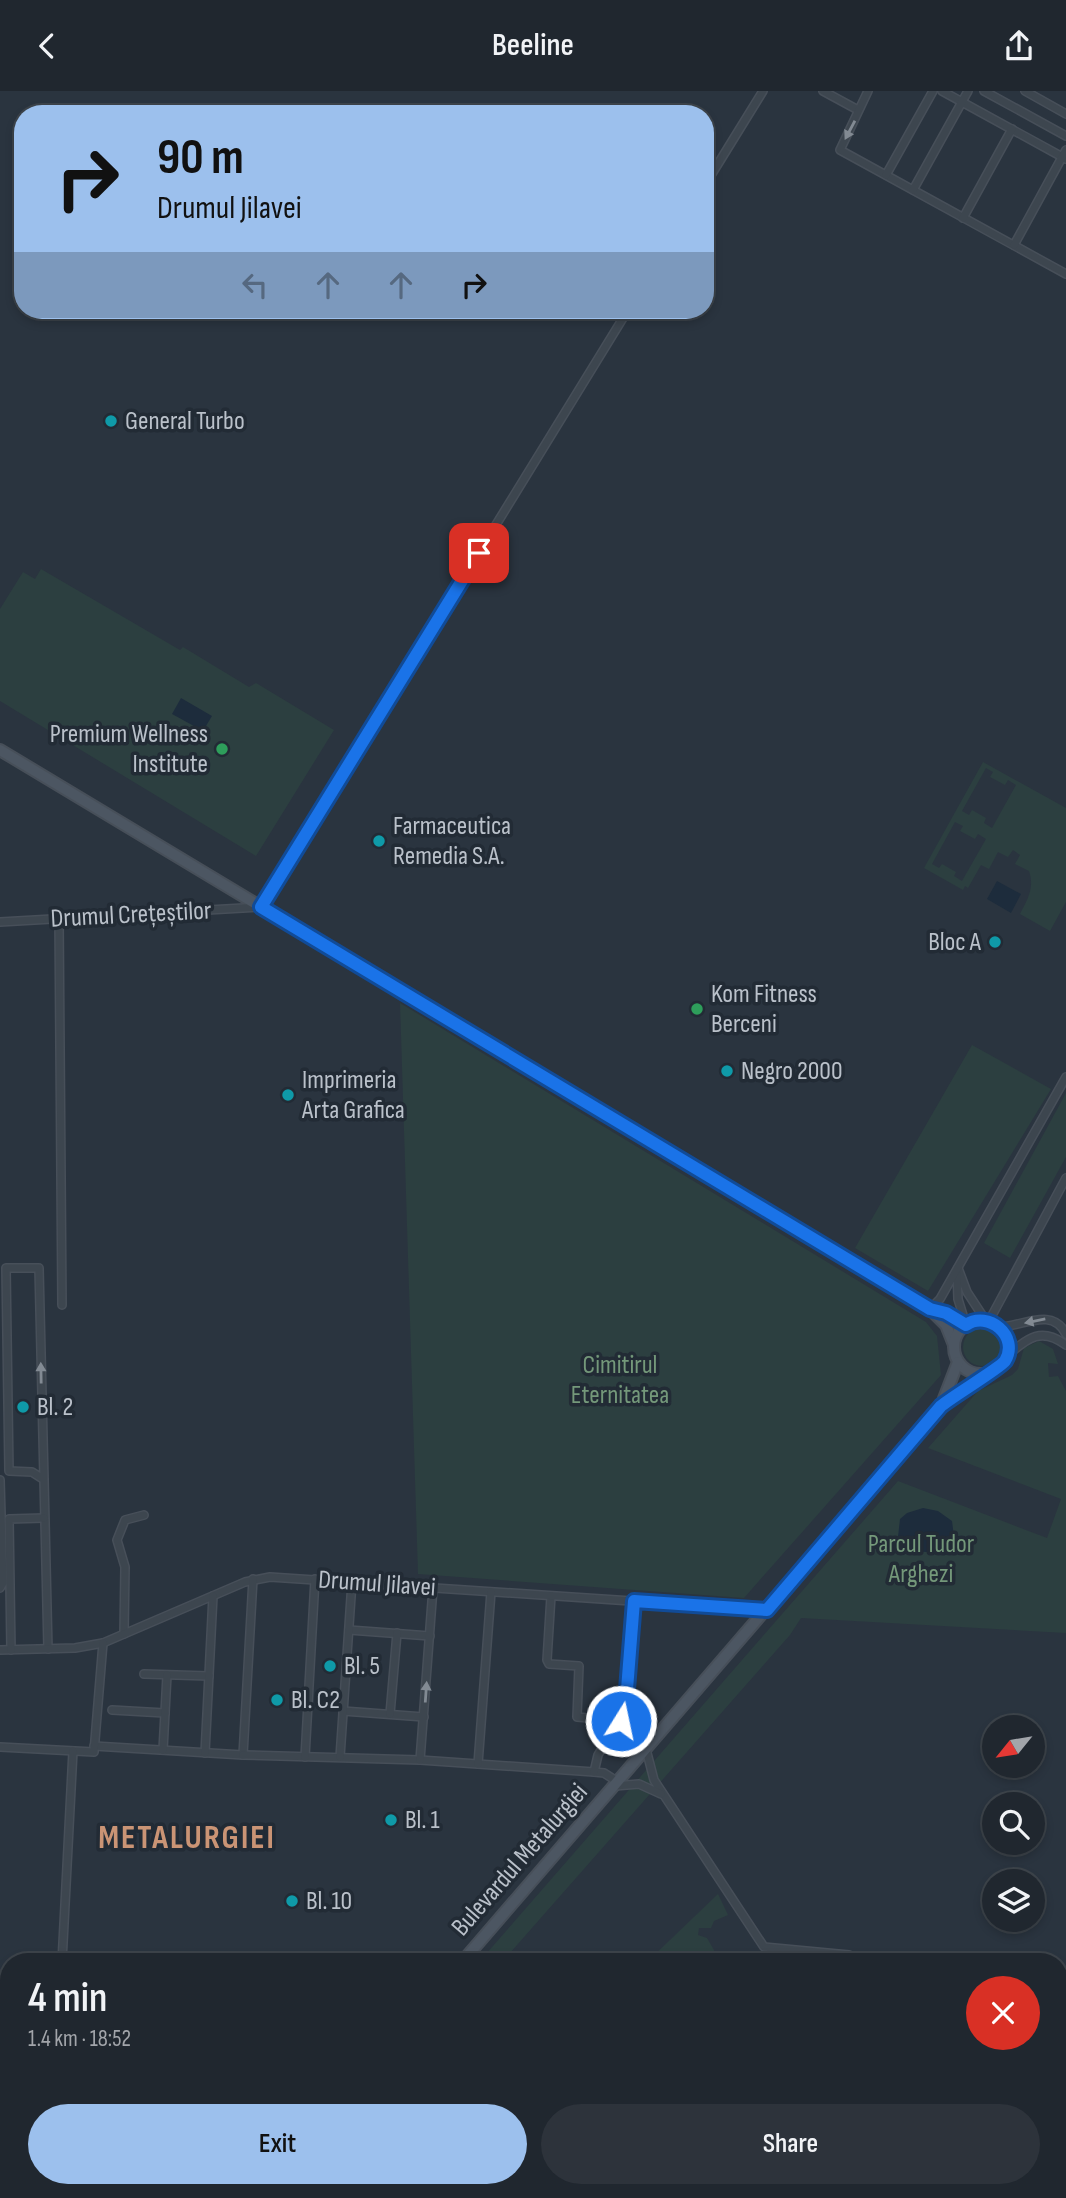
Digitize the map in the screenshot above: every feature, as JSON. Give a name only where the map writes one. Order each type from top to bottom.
[{"type":"main road","points":[[0,750],[930,1309],[946,1325],[958,1362],[969,1371],[984,1374],[996,1370],[1007,1356],[1007,1340],[991,1323],[966,1325],[946,1313],[930,1309]]},
{"type":"main road","points":[[954,1345],[966,1325]]},
{"type":"main road","name":"Bulevardul Metalurgiei","points":[[941,1406],[958,1362]]},
{"type":"main road","name":"Bulevardul Metalurgiei","points":[[470,1953],[941,1406],[984,1374]]},
{"type":"street","points":[[714,170],[763,91]]},
{"type":"street","points":[[823,91],[858,110]]},
{"type":"street","points":[[869,91],[840,150],[1065,272]]},
{"type":"street","points":[[886,175],[933,91]]},
{"type":"street","points":[[942,91],[1065,155],[1014,245]]},
{"type":"street","points":[[913,190],[968,91]]},
{"type":"street","points":[[984,91],[1066,136]]},
{"type":"street","points":[[1030,92],[1066,114]]},
{"type":"street","points":[[963,218],[1012,129]]},
{"type":"street","points":[[261,907],[622,319]]},
{"type":"street","name":"Drumul Crețeștilor","points":[[0,922],[261,907]]},
{"type":"street","points":[[59,918],[62,1305]]},
{"type":"street","points":[[930,1309],[940,1299],[1066,1077]]},
{"type":"street","points":[[991,1323],[1066,1178]]},
{"type":"street","points":[[43,1479],[32,1472],[9,1471],[6,1268],[39,1268],[48,1649]]},
{"type":"street","points":[[958,1268],[967,1292],[991,1323]]},
{"type":"street","points":[[958,1268],[958,1299],[966,1325]]},
{"type":"street","points":[[991,1323],[1041,1318],[1060,1325],[1066,1334]]},
{"type":"street","points":[[1007,1356],[1027,1339],[1039,1334],[1053,1336],[1066,1345]]},
{"type":"street","points":[[0,1480],[3,1583],[0,1588]]},
{"type":"street","points":[[124,1634],[125,1567],[118,1548],[118,1531],[130,1517],[144,1515]]},
{"type":"street","points":[[11,1650],[9,1519],[44,1518]]},
{"type":"street","name":"Drumul Jilavei","points":[[0,1650],[48,1649],[103,1643],[253,1579],[270,1577],[767,1610]]},
{"type":"street","points":[[243,1755],[253,1579]]},
{"type":"street","points":[[305,1757],[315,1579]]},
{"type":"street","points":[[340,1757],[352,1582]]},
{"type":"street","points":[[420,1760],[433,1588]]},
{"type":"street","points":[[478,1764],[491,1592]]},
{"type":"street","points":[[205,1753],[213,1596]]},
{"type":"street","points":[[551,1596],[547,1660],[549,1664],[579,1666],[577,1717],[621,1721]]},
{"type":"street","points":[[594,1772],[598,1755],[621,1721],[626,1702],[634,1601]]},
{"type":"street","points":[[349,1630],[429,1636]]},
{"type":"street","points":[[390,1714],[397,1633]]},
{"type":"street","points":[[0,1747],[94,1752],[103,1643]]},
{"type":"street","points":[[144,1674],[209,1676]]},
{"type":"street","points":[[163,1750],[167,1675]]},
{"type":"street","points":[[112,1710],[165,1713]]},
{"type":"street","points":[[343,1711],[424,1717]]},
{"type":"street","points":[[94,1746],[243,1755],[420,1760],[594,1772],[604,1773],[616,1784],[645,1785],[664,1796]]},
{"type":"street","points":[[646,1749],[650,1772],[664,1796],[764,1947],[810,1953]]},
{"type":"street","points":[[63,1953],[74,1751]]},
{"type":"green space","points":[[41,569],[180,650],[183,647],[249,687],[256,683],[334,730],[256,856],[0,701],[0,609],[23,572],[35,579]]},
{"type":"green space","points":[[983,762],[1066,808],[1066,902],[1050,931],[1020,914],[1029,894],[1031,877],[1029,871],[1015,864],[1020,855],[1013,850],[1008,857],[998,852],[989,869],[981,865],[968,888],[965,886],[963,890],[924,868]],"holes":[[[986,768],[993,772],[990,777],[1005,785],[1008,780],[1016,785],[992,828],[984,823],[986,818],[972,810],[969,815],[962,811]],[[955,822],[963,826],[960,831],[975,839],[978,834],[986,839],[962,881],[954,876],[956,872],[942,864],[939,868],[932,864]]]},
{"type":"green space","name":"Cimitirul Eternitatea","points":[[400,1003],[926,1322],[937,1336],[941,1375],[744,1598],[418,1574]]},
{"type":"green space","points":[[972,1045],[1051,1089],[928,1291],[855,1248]]},
{"type":"green space","points":[[1066,1093],[1066,1157],[1010,1258],[984,1243]]},
{"type":"green space","points":[[982,1328],[996,1333],[1001,1347],[996,1361],[982,1366],[968,1361],[963,1347],[968,1333]]},
{"type":"green space","name":"Parcul Tudor Arghezi","points":[[1039,1341],[1053,1349],[1058,1364],[1048,1363],[1049,1377],[1058,1376],[1066,1391],[1066,1633],[801,1618],[790,1635],[510,1953],[487,1953],[898,1481],[1047,1538],[1061,1499],[928,1448],[978,1391],[1012,1375],[1018,1369],[1024,1348]]},
{"type":"green space","points":[[718,1894],[728,1915],[714,1921],[711,1928],[699,1928],[698,1935],[707,1938],[714,1953],[656,1953]]},
{"type":"water","points":[[181,698],[212,716],[203,731],[172,714]]},
{"type":"water","points":[[997,881],[1021,894],[1011,913],[987,899]]},
{"type":"water","points":[[923,1508],[938,1511],[952,1521],[954,1537],[949,1544],[934,1551],[918,1551],[904,1544],[898,1537],[900,1519],[907,1513]]},
{"type":"place","name":"General Turbo","points":[[111,421]]},
{"type":"place","name":"Premium Wellness Institute","points":[[222,749]]},
{"type":"place","name":"Farmaceutica Remedia S.A.","points":[[379,841]]},
{"type":"place","name":"Bloc A","points":[[995,942]]},
{"type":"place","name":"Kom Fitness Berceni","points":[[697,1009]]},
{"type":"place","name":"Negro 2000","points":[[727,1071]]},
{"type":"place","name":"Imprimeria Arta Grafica","points":[[288,1095]]},
{"type":"place","name":"Bl. 2","points":[[23,1407]]},
{"type":"place","name":"Bl. 5","points":[[330,1666]]},
{"type":"place","name":"Bl. C2","points":[[277,1700]]},
{"type":"place","name":"Bl. 1","points":[[391,1820]]},
{"type":"place","name":"Bl. 10","points":[[292,1901]]},
{"type":"district","name":"METALURGIEI","points":[[187,1838]]},
{"type":"route","points":[[479,553],[261,907],[930,1309],[946,1313],[966,1325],[974,1321],[989,1321],[1004,1333],[1008,1348],[1007,1356],[996,1370],[984,1374],[941,1406],[767,1610],[634,1601],[626,1702],[621,1721]]}]
